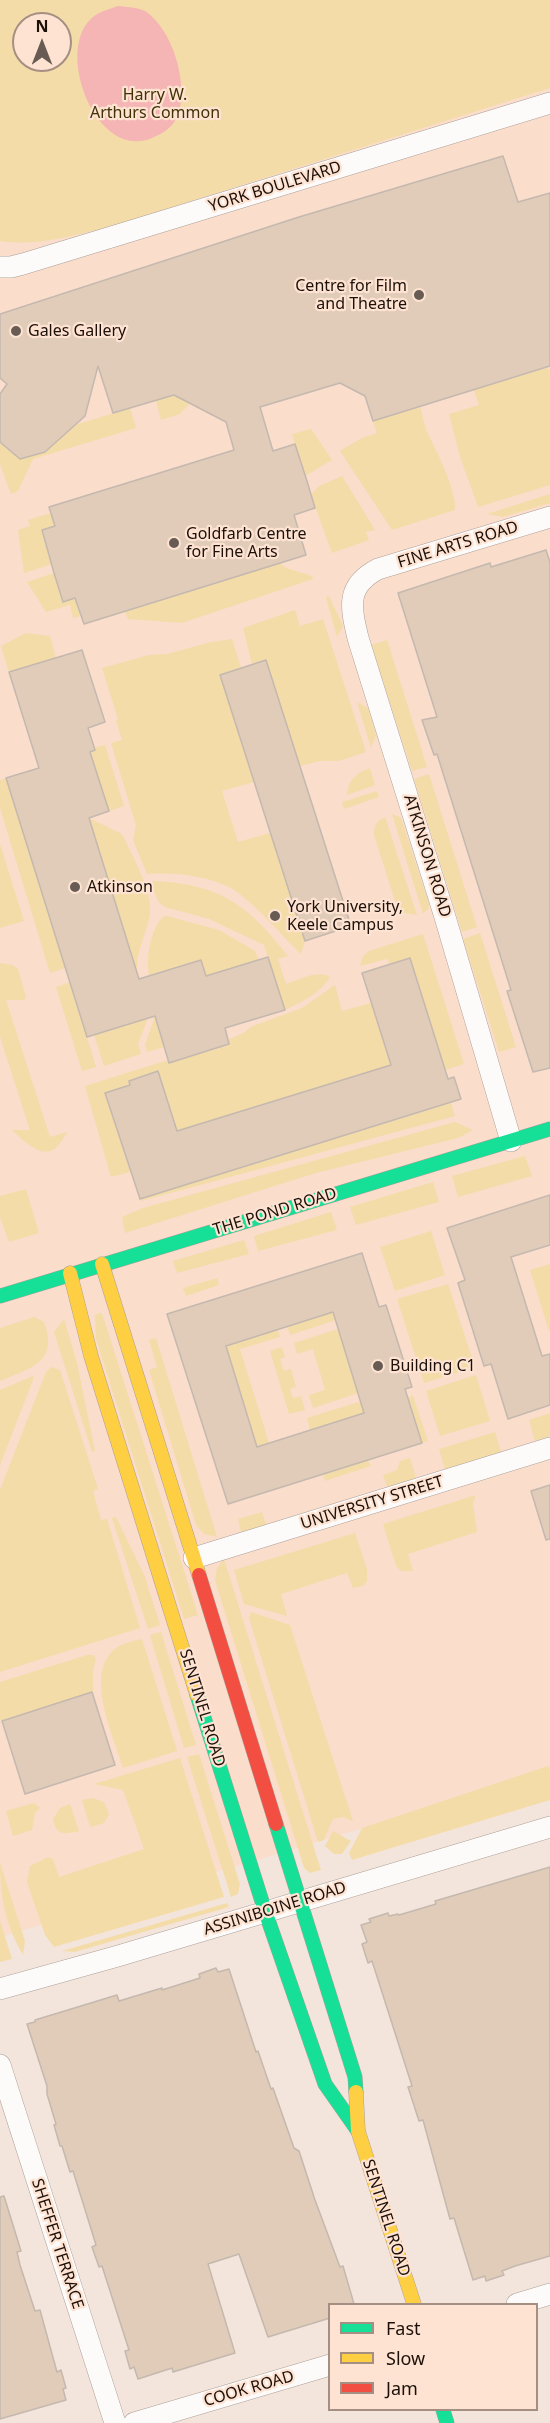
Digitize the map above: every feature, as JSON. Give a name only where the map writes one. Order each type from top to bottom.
[{"type":"street","name":"YORK BOULEVARD","points":[[0,267],[23,264],[550,103]]},
{"type":"street","name":"FINE ARTS ROAD","points":[[366,575],[378,569],[550,517]]},
{"type":"street","name":"ATKINSON ROAD","points":[[366,575],[358,583],[355,592],[352,603],[353,620],[449,928],[511,1141]]},
{"type":"street","name":"THE POND ROAD","points":[[0,1296],[550,1129]]},
{"type":"street","name":"SENTINEL ROAD","points":[[102,1264],[355,2077],[358,2131],[414,2303]]},
{"type":"street","name":"SENTINEL ROAD","points":[[70,1274],[91,1356],[265,1911],[325,2084],[358,2131]]},
{"type":"street","name":"UNIVERSITY STREET","points":[[194,1558],[550,1448]]},
{"type":"street","name":"ASSINIBOINE ROAD","points":[[0,1989],[550,1827]]},
{"type":"street","name":"SHEFFER TERRACE","points":[[0,2065],[115,2423]]},
{"type":"street","points":[[520,2303],[550,2294]]},
{"type":"street","name":"COOK ROAD","points":[[134,2423],[328,2366]]},
{"type":"shaded area","name":"York University, Keele Campus","points":[[0,0],[550,0],[550,1772],[0,1937]]},
{"type":"shaded area","points":[[118,6],[145,11],[155,19],[171,44],[176,58],[181,89],[178,115],[168,129],[152,138],[132,141],[114,134],[98,119],[86,98],[79,76],[77,53],[82,32],[93,17]]},
{"type":"green space","name":"Harry W. Arthurs Common","points":[[0,0],[550,0],[550,88],[112,226],[42,241],[0,241]]},
{"type":"green space","points":[[546,368],[550,370],[550,485],[478,507],[460,457],[449,414],[479,405],[474,390]]},
{"type":"green space","points":[[174,395],[190,403],[180,414],[161,420],[156,401]]},
{"type":"green space","points":[[420,407],[427,431],[449,481],[455,510],[392,530],[340,451],[362,438],[377,433],[373,421]]},
{"type":"green space","points":[[130,408],[136,428],[33,459],[18,491],[11,494],[0,464],[0,442],[20,459],[45,452],[75,425]]},
{"type":"green space","points":[[311,429],[332,460],[305,476],[292,434]]},
{"type":"green space","points":[[342,476],[375,530],[366,532],[369,540],[332,553],[311,495],[319,486]]},
{"type":"green space","points":[[550,494],[550,503],[503,517],[487,514]]},
{"type":"green space","points":[[51,513],[55,526],[42,530],[52,564],[24,573],[18,530],[30,526],[28,520]]},
{"type":"green space","points":[[280,563],[286,568],[312,576],[313,579],[182,623],[128,619],[125,612]]},
{"type":"green space","points":[[54,573],[64,601],[75,598],[81,616],[73,618],[70,605],[46,612],[27,582]]},
{"type":"green space","points":[[329,596],[343,626],[337,637],[326,597]]},
{"type":"green space","points":[[295,610],[300,626],[323,619],[366,752],[339,761],[320,761],[300,766],[266,661],[252,664],[243,628]]},
{"type":"green space","points":[[26,633],[50,636],[56,658],[9,672],[1,646]]},
{"type":"green space","points":[[232,639],[241,668],[220,675],[254,782],[222,791],[238,842],[270,833],[305,941],[301,954],[254,906],[228,887],[194,876],[147,874],[133,840],[136,825],[111,743],[122,740],[102,668],[149,655],[167,654]]},
{"type":"green space","points":[[387,640],[427,767],[412,771],[371,645]]},
{"type":"green space","points":[[357,702],[368,708],[376,735],[371,748]]},
{"type":"green space","points":[[105,745],[124,806],[109,811],[90,752],[94,748]]},
{"type":"green space","points":[[370,768],[375,785],[347,795],[354,777]]},
{"type":"green space","points":[[429,774],[477,927],[462,932],[414,779]]},
{"type":"green space","points":[[6,778],[65,968],[50,973],[0,808],[0,780]]},
{"type":"green space","points":[[377,791],[379,797],[344,809],[342,802]]},
{"type":"green space","points":[[392,814],[400,817],[402,821],[429,904],[429,908],[423,914]]},
{"type":"green space","points":[[385,817],[417,915],[403,913],[394,898],[374,835],[377,824]]},
{"type":"green space","points":[[89,818],[122,834],[146,888],[150,910],[139,952],[137,973]]},
{"type":"green space","points":[[0,844],[24,921],[0,928]]},
{"type":"green space","points":[[153,881],[176,883],[214,892],[245,910],[288,956],[278,959],[286,984],[320,974],[330,977],[316,993],[285,1010],[264,945],[209,919],[165,907],[158,901],[151,884]]},
{"type":"green space","points":[[167,916],[219,930],[255,951],[259,960],[206,976],[201,960],[149,976],[148,961],[152,937],[163,917]]},
{"type":"green space","points":[[480,933],[516,1047],[499,1052],[463,939]]},
{"type":"green space","points":[[423,934],[464,1064],[445,1070],[387,959],[360,966],[363,956],[369,951]]},
{"type":"green space","points":[[0,963],[12,965],[18,969],[26,998],[6,1000],[50,1137],[68,1132],[56,1148],[50,1151],[44,1152],[32,1147],[12,1130],[30,1130],[0,1037]]},
{"type":"green space","points":[[70,982],[96,1067],[82,1071],[56,987]]},
{"type":"green space","points":[[335,985],[342,1011],[371,1003],[395,1080],[368,1072],[200,1125],[182,1147],[158,1071],[129,1080],[130,1085],[105,1093],[130,1172],[111,1177],[85,1086],[168,1060],[170,1063],[229,1045],[228,1040],[250,1027],[302,1008]]},
{"type":"green space","points":[[155,1016],[164,1047],[147,1052],[145,1045]]},
{"type":"green space","points":[[148,1018],[138,1044],[141,1054],[104,1066],[94,1035]]},
{"type":"green space","points":[[451,1103],[455,1116],[141,1201],[140,1199]]},
{"type":"green space","points":[[455,1122],[473,1130],[458,1138],[316,1173],[125,1233],[122,1217],[143,1208]]},
{"type":"green space","points":[[525,1156],[532,1176],[458,1197],[452,1176]]},
{"type":"green space","points":[[433,1182],[439,1202],[356,1225],[350,1207]]},
{"type":"green space","points":[[26,1189],[39,1233],[9,1242],[0,1217],[0,1196]]},
{"type":"green space","points":[[331,1212],[337,1230],[258,1251],[254,1236]]},
{"type":"green space","points":[[431,1231],[445,1275],[395,1291],[380,1247]]},
{"type":"green space","points":[[244,1240],[249,1254],[177,1273],[173,1261]]},
{"type":"green space","points":[[550,1264],[550,1331],[549,1331],[530,1270]]},
{"type":"green space","points":[[217,1278],[219,1285],[186,1296],[183,1288]]},
{"type":"green space","points":[[448,1284],[475,1367],[424,1383],[397,1299]]},
{"type":"green space","points":[[334,1312],[336,1320],[290,1335],[287,1327]]},
{"type":"green space","points":[[102,1313],[198,1615],[184,1619],[96,1339],[95,1315]]},
{"type":"green space","points":[[34,1317],[44,1322],[48,1336],[45,1355],[31,1367],[0,1381],[0,1328]]},
{"type":"green space","points":[[64,1319],[77,1363],[95,1451],[92,1452],[54,1332]]},
{"type":"green space","points":[[338,1329],[358,1393],[313,1408],[309,1395],[325,1390],[313,1349],[297,1354],[294,1343]]},
{"type":"green space","points":[[278,1330],[280,1337],[240,1349],[269,1443],[257,1447],[226,1346]]},
{"type":"green space","points":[[156,1338],[217,1537],[204,1534],[196,1525],[149,1370],[157,1367],[149,1340]]},
{"type":"green space","points":[[282,1347],[285,1357],[280,1359],[284,1371],[291,1369],[296,1387],[290,1389],[293,1398],[301,1396],[305,1410],[289,1414],[270,1351]]},
{"type":"green space","points":[[51,1367],[60,1370],[98,1489],[93,1491],[101,1520],[107,1519],[140,1628],[0,1672],[0,1490],[46,1372]]},
{"type":"green space","points":[[476,1375],[490,1421],[440,1436],[426,1391]]},
{"type":"green space","points":[[33,1376],[33,1380],[0,1465],[0,1390]]},
{"type":"green space","points":[[413,1396],[428,1441],[422,1443],[408,1397]]},
{"type":"green space","points":[[362,1401],[365,1413],[310,1430],[307,1418]]},
{"type":"green space","points":[[550,1413],[550,1436],[535,1441],[529,1420]]},
{"type":"green space","points":[[495,1432],[501,1452],[445,1469],[439,1449]]},
{"type":"green space","points":[[410,1458],[416,1478],[387,1487],[383,1475],[397,1470],[400,1461]]},
{"type":"green space","points":[[368,1460],[371,1466],[325,1481],[323,1474]]},
{"type":"green space","points":[[476,1495],[473,1503],[477,1532],[408,1554],[413,1571],[401,1571],[396,1566],[383,1524]]},
{"type":"green space","points":[[262,1512],[266,1525],[241,1532],[238,1519]]},
{"type":"green space","points":[[116,1517],[145,1577],[160,1625],[148,1629],[112,1518]]},
{"type":"green space","points":[[355,1533],[367,1569],[367,1581],[363,1586],[353,1588],[347,1573],[281,1594],[287,1616],[244,1604],[234,1570]]},
{"type":"green space","points":[[224,1559],[321,1870],[310,1873],[304,1868],[215,1580],[217,1568]]},
{"type":"green space","points":[[251,1612],[290,1625],[353,1821],[343,1817],[333,1819],[324,1840],[318,1842],[249,1618]]},
{"type":"green space","points":[[161,1632],[196,1745],[184,1748],[150,1635]]},
{"type":"green space","points":[[142,1639],[177,1751],[123,1768],[104,1706],[101,1689],[102,1673],[106,1659],[116,1648]]},
{"type":"green space","points":[[93,1655],[96,1658],[93,1692],[0,1720],[0,1682]]},
{"type":"green space","points":[[199,1754],[240,1884],[238,1894],[231,1897],[187,1757]]},
{"type":"green space","points":[[180,1758],[224,1897],[54,1947],[45,1935],[27,1882],[30,1866],[48,1857],[53,1859],[59,1877],[144,1849],[123,1790],[94,1784]]},
{"type":"green space","points":[[548,1766],[550,1800],[352,1860],[349,1853],[362,1828]]},
{"type":"green space","points":[[93,1798],[104,1802],[109,1814],[104,1823],[90,1827],[82,1800]]},
{"type":"green space","points":[[34,1803],[40,1808],[35,1813],[32,1830],[13,1836],[6,1811]]},
{"type":"green space","points":[[70,1804],[79,1831],[61,1832],[56,1828],[53,1819],[60,1808]]},
{"type":"green space","points":[[333,1831],[351,1841],[342,1854],[334,1854],[325,1846]]},
{"type":"green space","points":[[0,1863],[25,1941],[23,1955],[12,1933],[5,1911]]},
{"type":"green space","points":[[227,1903],[229,1907],[75,1952],[62,1951]]},
{"type":"green space","points":[[0,1921],[12,1959],[0,1962]]},
{"type":"building","points":[[503,156],[518,202],[550,193],[550,366],[373,421],[365,396],[340,383],[260,407],[273,451],[295,444],[307,481],[315,508],[294,515],[306,555],[84,624],[75,598],[63,602],[54,573],[42,530],[55,526],[49,507],[234,450],[226,422],[174,395],[113,413],[98,366],[85,416],[45,452],[20,459],[0,442],[0,394],[7,384],[0,378],[0,314],[299,217]]},
{"type":"building","points":[[546,550],[550,562],[550,1068],[533,1072],[507,991],[511,990],[437,754],[434,755],[422,720],[437,717],[398,593],[490,563],[491,567]]},
{"type":"building","name":"Atkinson","points":[[82,650],[105,722],[88,728],[95,750],[90,752],[109,811],[89,818],[139,979],[201,960],[206,976],[268,957],[285,1010],[225,1028],[229,1044],[169,1063],[155,1016],[87,1037],[6,778],[39,768],[9,672]]},
{"type":"building","points":[[266,660],[351,926],[305,941],[220,675]]},
{"type":"building","points":[[410,958],[448,1079],[454,1077],[461,1099],[140,1199],[105,1093],[130,1085],[129,1081],[158,1071],[177,1131],[391,1065],[362,973]]},
{"type":"building","points":[[550,1195],[550,1245],[511,1257],[542,1356],[550,1354],[550,1405],[508,1419],[491,1364],[484,1366],[458,1283],[465,1280],[447,1228]]},
{"type":"building","name":"Building C1","points":[[362,1253],[379,1307],[386,1305],[412,1387],[405,1389],[422,1443],[228,1504],[167,1314]],"holes":[[[333,1312],[364,1413],[257,1447],[226,1346]]]},
{"type":"building","points":[[550,1485],[550,1539],[546,1540],[531,1491]]},
{"type":"building","points":[[92,1692],[115,1765],[25,1794],[2,1721]]},
{"type":"building","points":[[550,1867],[550,2256],[502,2271],[504,2275],[486,2281],[485,2276],[473,2280],[454,2218],[450,2219],[423,2120],[419,2121],[408,2087],[412,2086],[372,1961],[368,1963],[362,1944],[367,1942],[361,1925],[371,1922],[369,1919],[388,1913],[389,1916],[399,1915],[436,1904],[435,1901]]},
{"type":"building","points":[[216,1968],[218,1972],[229,1969],[256,2052],[258,2051],[271,2089],[273,2088],[294,2148],[299,2151],[340,2267],[343,2266],[354,2303],[328,2303],[328,2319],[268,2337],[239,2254],[208,2264],[235,2353],[173,2372],[172,2368],[138,2379],[134,2367],[130,2369],[125,2351],[129,2350],[102,2266],[99,2267],[92,2247],[96,2245],[73,2171],[70,2172],[62,2146],[60,2146],[47,2086],[27,2024],[117,1995],[119,2001],[162,1988],[162,1990],[200,1978],[199,1974]]},
{"type":"building","points":[[4,2196],[21,2251],[17,2252],[20,2265],[35,2311],[40,2310],[57,2372],[61,2370],[66,2388],[63,2389],[66,2400],[0,2419],[0,2197]]},
{"type":"traffic: fast","points":[[0,1296],[550,1129]]},
{"type":"traffic: fast","points":[[197,1695],[265,1911],[325,2084],[358,2131]]},
{"type":"traffic: fast","points":[[276,1824],[355,2077],[356,2092]]},
{"type":"traffic: fast","points":[[443,2411],[447,2423]]},
{"type":"traffic: slow","points":[[102,1264],[199,1575]]},
{"type":"traffic: slow","points":[[70,1273],[91,1356],[197,1695]]},
{"type":"traffic: slow","points":[[356,2092],[358,2131],[414,2303]]},
{"type":"traffic: jam","points":[[199,1575],[276,1824]]},
{"type":"place","name":"Centre for Film and Theatre","points":[[419,295]]},
{"type":"place","name":"Gales Gallery","points":[[16,331]]},
{"type":"place","name":"Goldfarb Centre for Fine Arts","points":[[174,543]]},
{"type":"place","name":"Atkinson","points":[[75,887]]},
{"type":"place","name":"York University, Keele Campus","points":[[275,916]]},
{"type":"place","name":"Building C1","points":[[378,1366]]}]
